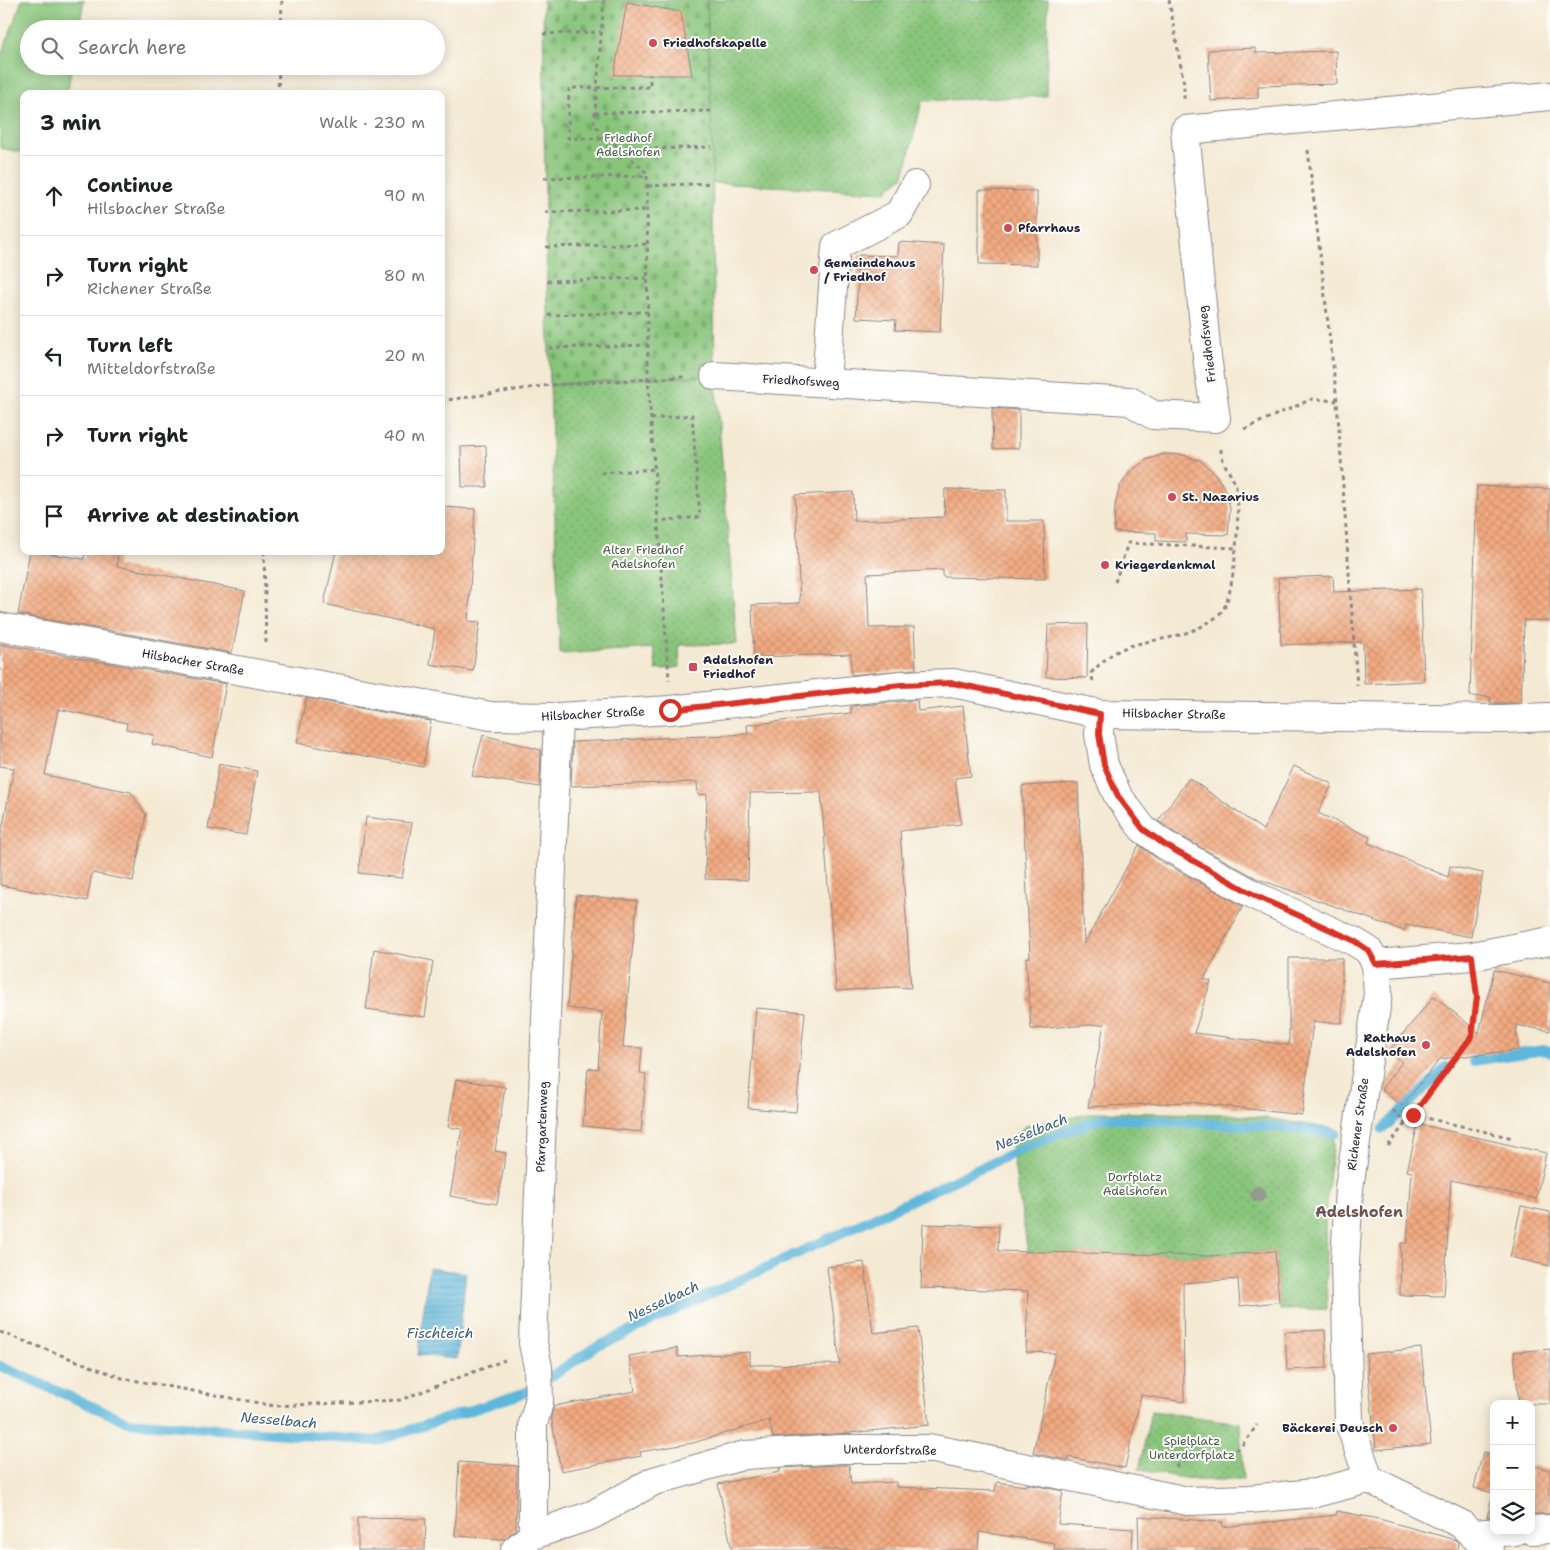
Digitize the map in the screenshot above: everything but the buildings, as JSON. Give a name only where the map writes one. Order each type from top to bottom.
[{"type":"street","points":[[1185,130],[1550,96]]},
{"type":"street","name":"Friedhofsweg","points":[[715,376],[1130,401],[1153,415],[1218,429],[1207,357],[1185,130]]},
{"type":"street","points":[[826,382],[836,246],[899,214],[915,185]]},
{"type":"street","name":"Hilsbacher Straße","points":[[0,626],[491,716],[558,717],[670,710],[901,685],[953,683],[1100,714],[1500,720],[1550,717]]},
{"type":"street","points":[[1100,714],[1099,734],[1104,765],[1118,796],[1143,829],[1165,845],[1258,897],[1353,940],[1368,950],[1376,964],[1472,956],[1550,941]]},
{"type":"street","name":"Pfarrgartenweg","points":[[524,1543],[533,1424],[539,1402],[535,1355],[558,717]]},
{"type":"street","name":"Richener Straße","points":[[1369,1479],[1349,1422],[1344,1263],[1349,1188],[1378,994],[1376,964]]},
{"type":"street","name":"Unterdorfstraße","points":[[524,1543],[592,1515],[654,1481],[745,1455],[840,1449],[934,1449],[1188,1501],[1249,1499],[1315,1493],[1369,1479]]},
{"type":"street","points":[[1369,1479],[1461,1524],[1481,1542],[1503,1535]]},
{"type":"street","points":[[1535,1530],[1550,1529]]},
{"type":"path","points":[[281,20],[282,0]]},
{"type":"path","points":[[604,0],[594,125],[647,173],[648,378],[669,668]]},
{"type":"path","points":[[1169,0],[1184,84],[1185,130]]},
{"type":"path","points":[[543,34],[602,32]]},
{"type":"path","points":[[278,90],[279,75]]},
{"type":"path","points":[[610,139],[568,138],[569,88],[650,87],[650,75]]},
{"type":"path","points":[[595,113],[711,112]]},
{"type":"path","points":[[1304,119],[1337,401],[1360,717]]},
{"type":"path","points":[[622,150],[712,147]]},
{"type":"path","points":[[544,178],[647,176]]},
{"type":"path","points":[[648,186],[712,183]]},
{"type":"path","points":[[544,212],[648,210]]},
{"type":"path","points":[[546,247],[648,244]]},
{"type":"path","points":[[548,281],[648,278]]},
{"type":"path","points":[[548,315],[648,312]]},
{"type":"path","points":[[549,348],[648,345]]},
{"type":"path","points":[[445,400],[550,385],[648,378],[715,376]]},
{"type":"path","points":[[1100,714],[1091,673],[1108,655],[1128,645],[1190,632],[1222,613],[1230,594],[1236,548],[1236,488],[1221,458],[1218,429],[1312,399],[1337,401]]},
{"type":"path","points":[[651,419],[692,415],[700,517],[657,521]]},
{"type":"path","points":[[601,473],[654,469]]},
{"type":"path","points":[[1115,582],[1128,543],[1236,548]]},
{"type":"path","points":[[264,555],[264,613],[269,675]]},
{"type":"path","points":[[1391,1107],[1406,1124],[1472,1036],[1477,997],[1472,956]]},
{"type":"path","points":[[1413,1115],[1513,1138]]},
{"type":"path","points":[[0,1332],[122,1378],[276,1406],[400,1400],[513,1357],[535,1355]]},
{"type":"path","points":[[1157,1494],[1179,1462],[1207,1455],[1227,1454],[1240,1448],[1257,1425]]},
{"type":"green space","points":[[22,0],[84,0],[81,20],[20,20],[20,75],[70,75],[68,90],[20,90],[20,152],[0,148],[0,59]]},
{"type":"green space","name":"Friedhof Adelshofen","points":[[543,0],[707,0],[712,147],[715,376],[648,378],[550,385],[545,212]]},
{"type":"green space","points":[[707,0],[1048,0],[1046,96],[922,101],[904,176],[885,192],[712,183]]},
{"type":"green space","name":"Alter Friedhof Adelshofen","points":[[715,376],[737,644],[679,645],[680,667],[656,670],[654,648],[560,654],[550,385],[648,378]]},
{"type":"green space","name":"Dorfplatz Adelshofen","points":[[1098,1112],[1226,1114],[1335,1129],[1325,1215],[1327,1309],[1280,1310],[1275,1251],[1205,1256],[1028,1252],[1010,1139],[1026,1126]]},
{"type":"green space","name":"Spielplatz Unterdorfplatz","points":[[1151,1411],[1240,1423],[1243,1480],[1196,1480],[1139,1470]]},
{"type":"water","name":"Fischteich","points":[[429,1268],[466,1273],[457,1359],[418,1355]]},
{"type":"waterway","name":"Nesselbach","points":[[1473,1061],[1543,1050],[1550,1052]]},
{"type":"waterway","name":"Nesselbach","points":[[1383,1129],[1446,1067]]},
{"type":"waterway","name":"Nesselbach","points":[[0,1366],[128,1422],[376,1441],[527,1392],[594,1348],[1028,1146],[1102,1118],[1277,1127],[1335,1133]]},
{"type":"place","name":"Friedhofskapelle","points":[[653,43]]},
{"type":"place","name":"Pfarrhaus","points":[[1008,228]]},
{"type":"place","name":"Gemeindehaus / Friedhof","points":[[814,270]]},
{"type":"place","name":"St. Nazarius","points":[[1172,497]]},
{"type":"place","name":"Kriegerdenkmal","points":[[1105,565]]},
{"type":"place","name":"Adelshofen Friedhof","points":[[693,667]]},
{"type":"place","name":"Rathaus Adelshofen","points":[[1426,1045]]},
{"type":"place","name":"Bäckerei Deusch","points":[[1393,1428]]},
{"type":"district","name":"Adelshofen","points":[[1359,1212]]},
{"type":"route","points":[[670,710],[901,685],[953,683],[984,688],[1100,714],[1099,734],[1104,765],[1118,796],[1143,829],[1165,845],[1258,897],[1314,924],[1353,940],[1368,950],[1376,964],[1472,956],[1477,997],[1472,1036],[1413,1115]]}]
